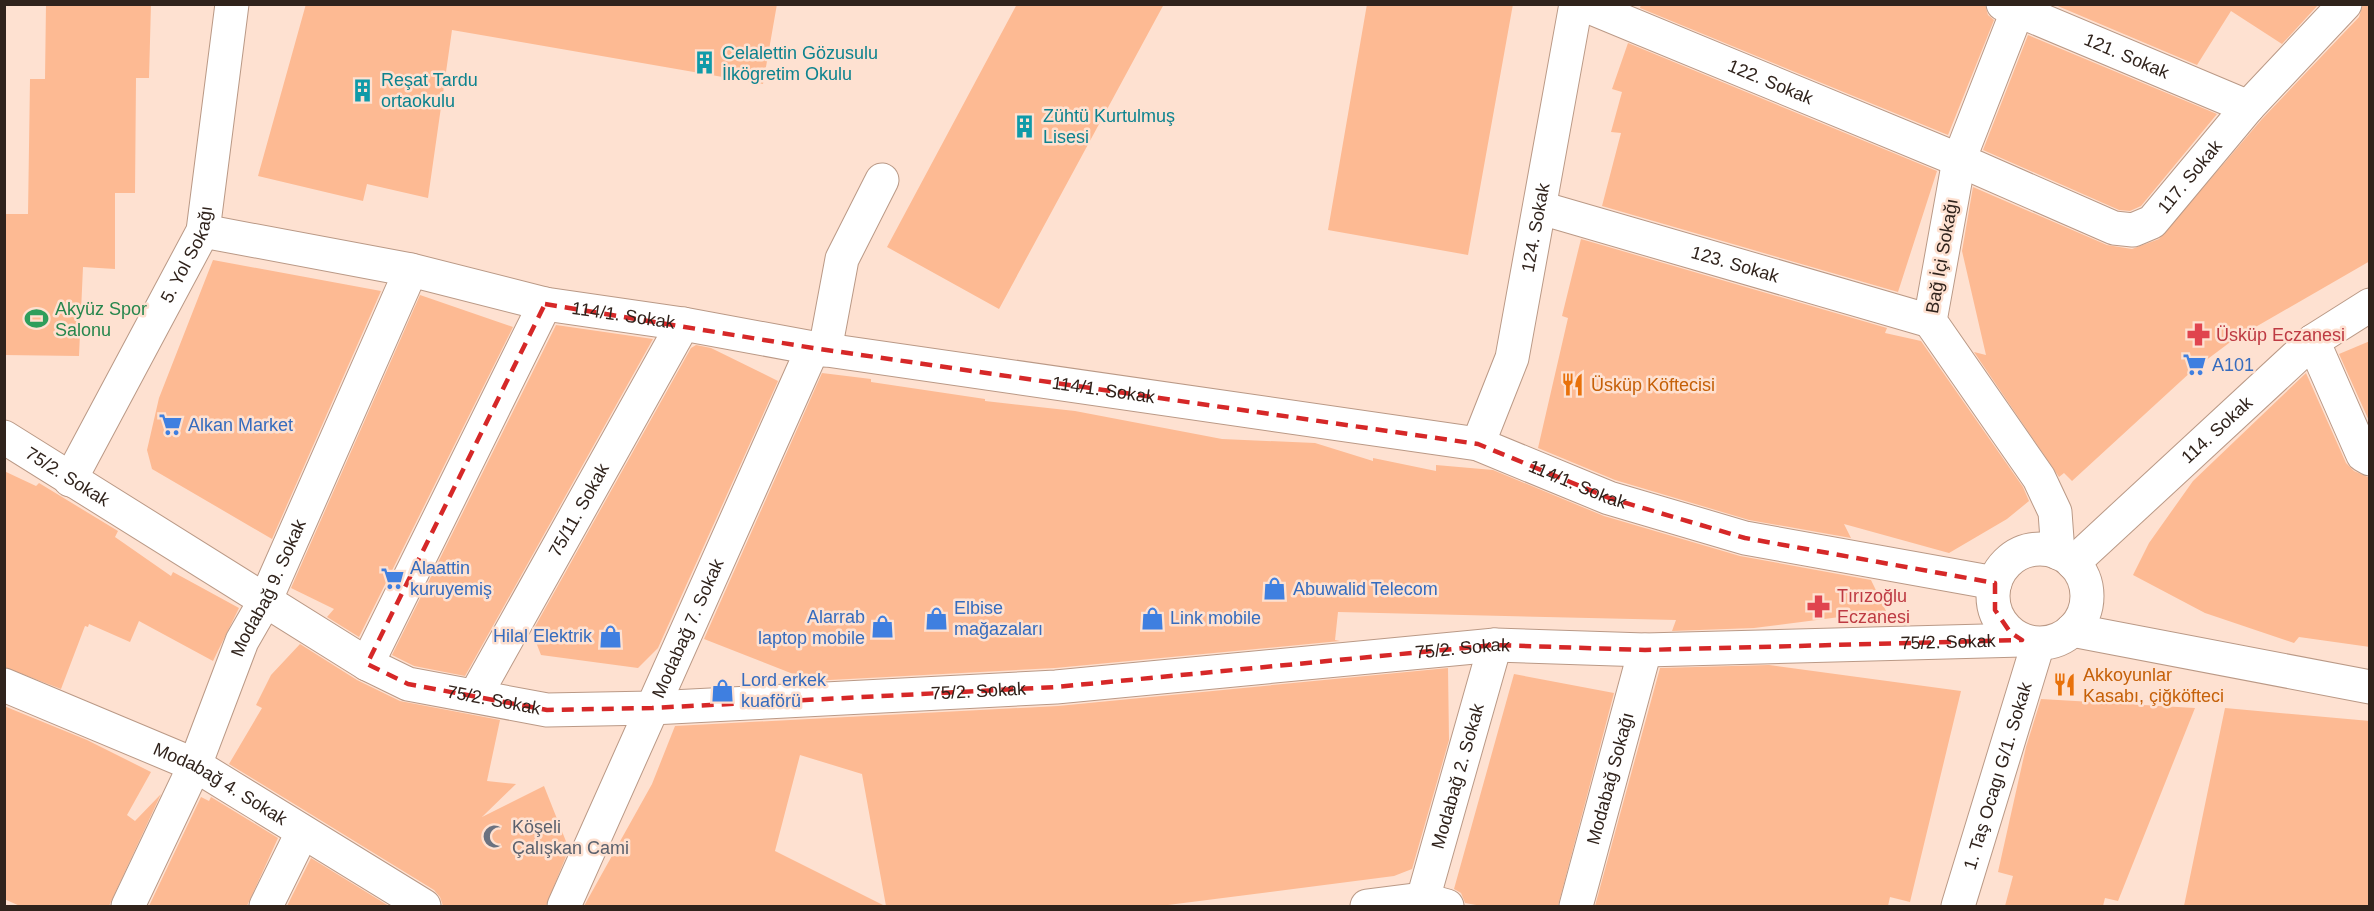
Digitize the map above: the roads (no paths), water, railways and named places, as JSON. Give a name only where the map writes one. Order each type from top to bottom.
[{"type":"street","name":"5. Yol Sokağı","points":[[70,480],[202,231],[232,4]]},
{"type":"street","name":"124. Sokak","points":[[1478,444],[1512,358],[1541,208],[1576,4]]},
{"type":"street","name":"122. Sokak","points":[[1582,4],[1959,159]]},
{"type":"street","name":"117. Sokak","points":[[1959,159],[2114,228],[2133,230],[2152,222],[2248,107],[2345,4]]},
{"type":"street","name":"Bağ İçi Sokağı","points":[[2014,7],[1959,159],[1930,321],[2039,478],[2055,512],[2066,558]]},
{"type":"street","name":"121. Sokak","points":[[2014,7],[2248,107]]},
{"type":"street","name":"Modabağ 7. Sokak","points":[[564,906],[652,708],[819,349],[842,259],[882,180]]},
{"type":"street","name":"123. Sokak","points":[[1541,208],[1930,321]]},
{"type":"street","name":"114/1. Sokak","points":[[202,231],[411,270],[545,304],[683,324],[819,349],[1478,444],[1609,498],[1745,538],[1995,583]]},
{"type":"street","name":"Modabağ 9. Sokak","points":[[128,906],[195,765],[242,641],[265,601],[411,270]]},
{"type":"street","points":[[367,664],[545,304]]},
{"type":"street","name":"114. Sokak","points":[[2066,558],[2313,342],[2370,305]]},
{"type":"street","name":"75/11. Sokak","points":[[475,696],[683,324]]},
{"type":"street","points":[[2313,342],[2363,455],[2370,459]]},
{"type":"street","name":"75/2. Sokak","points":[[4,437],[367,664],[408,684],[547,710],[652,708],[1056,687],[1495,645],[1645,650],[2030,642]]},
{"type":"street","points":[[2043,549],[2066,558],[2082,575],[2086,604],[2082,618],[2062,638],[2030,642],[2010,632],[1995,610],[1993,596],[1995,583],[2002,569],[2013,557],[2027,551],[2043,549]]},
{"type":"street","points":[[2072,630],[2370,687]]},
{"type":"street","name":"1. Taş Ocagı G/1. Sokak","points":[[1958,906],[2030,642]]},
{"type":"street","name":"Modabağ 2. Sokak","points":[[1430,904],[1495,645]]},
{"type":"street","name":"Modabağ Sokağı","points":[[1575,906],[1645,650]]},
{"type":"street","name":"Modabağ 4. Sokak","points":[[4,684],[195,765],[302,833],[424,906]]},
{"type":"street","points":[[267,906],[302,833]]},
{"type":"street","points":[[1367,906],[1430,904]]},
{"type":"place","name":"Celalettin Gözusulu İlkögretim Okulu","points":[[704,63]]},
{"type":"place","name":"Reşat Tardu ortaokulu","points":[[363,90]]},
{"type":"place","name":"Zühtü Kurtulmuş Lisesi","points":[[1025,126]]},
{"type":"place","name":"Akyüz Spor Salonu","points":[[37,319]]},
{"type":"place","name":"Üsküp Eczanesi","points":[[2198,335]]},
{"type":"place","name":"A101","points":[[2194,365]]},
{"type":"place","name":"Üsküp Köftecisi","points":[[1573,385]]},
{"type":"place","name":"Alkan Market","points":[[170,425]]},
{"type":"place","name":"Alaattin kuruyemiş","points":[[392,578]]},
{"type":"place","name":"Abuwalid Telecom","points":[[1275,589]]},
{"type":"place","name":"Tırızoğlu Eczanesi","points":[[1819,606]]},
{"type":"place","name":"Elbise mağazaları","points":[[936,618]]},
{"type":"place","name":"Link mobile","points":[[1152,618]]},
{"type":"place","name":"Alarrab laptop mobile","points":[[883,627]]},
{"type":"place","name":"Hilal Elektrik","points":[[610,636]]},
{"type":"place","name":"Akkoyunlar Kasabı, çiğköfteci","points":[[2065,685]]},
{"type":"place","name":"Lord erkek kuaförü","points":[[723,690]]},
{"type":"place","name":"Köşeli Çalışkan Cami","points":[[494,837]]}]
